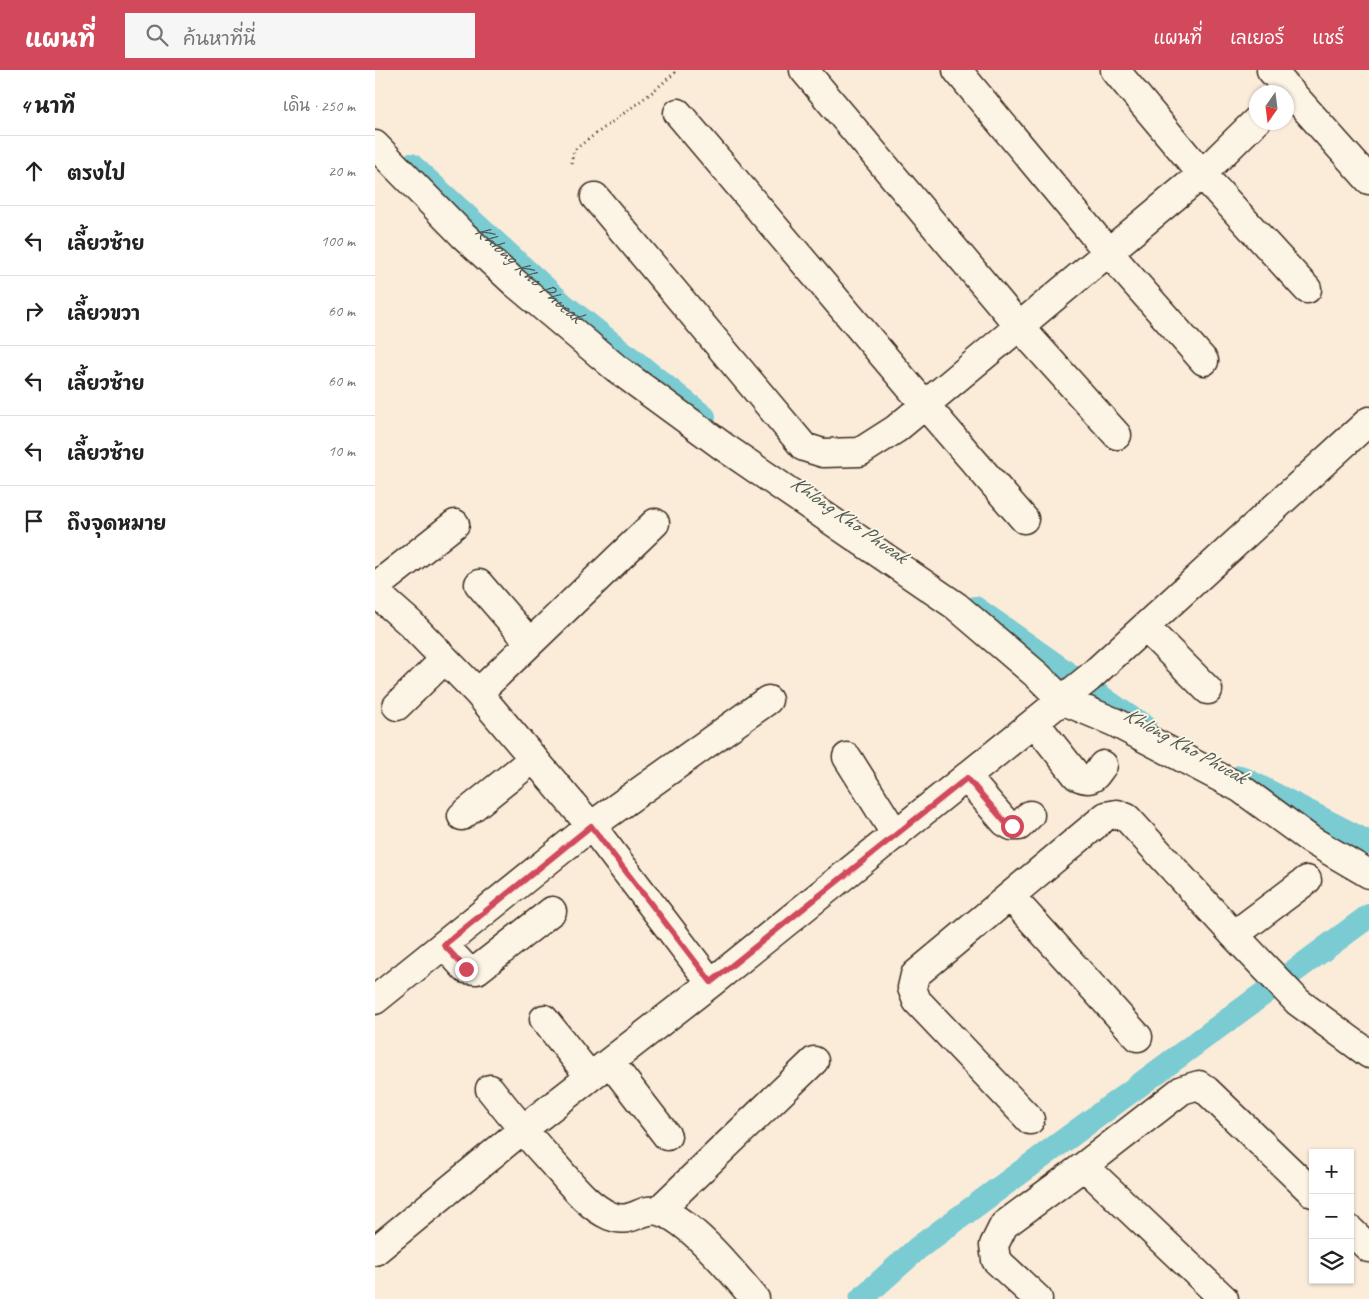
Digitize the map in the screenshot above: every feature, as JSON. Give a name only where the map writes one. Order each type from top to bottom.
[{"type":"street","points":[[804,70],[1019,326],[1117,435]]},
{"type":"street","points":[[957,70],[1109,252],[1205,361]]},
{"type":"street","points":[[1115,70],[1202,174],[1307,289]]},
{"type":"street","points":[[1275,77],[1369,180]]},
{"type":"street","points":[[678,113],[1024,519]]},
{"type":"street","points":[[595,197],[804,447],[823,453],[860,452],[895,429],[925,405],[1109,252],[1202,174],[1249,128]]},
{"type":"street","points":[[375,145],[463,235],[515,283],[616,368],[724,447],[956,606],[1065,698],[1240,788],[1311,840],[1369,874]]},
{"type":"street","points":[[375,1251],[522,1130],[896,835],[1089,678],[1369,421]]},
{"type":"street","points":[[477,693],[655,523]]},
{"type":"street","points":[[375,586],[455,524]]},
{"type":"street","points":[[479,584],[531,643]]},
{"type":"street","points":[[375,592],[410,623],[477,693],[591,826],[711,982]]},
{"type":"street","points":[[1145,627],[1208,690]]},
{"type":"street","points":[[397,706],[445,659]]},
{"type":"street","points":[[375,1000],[591,826],[768,700]]},
{"type":"street","points":[[1035,723],[1077,776],[1087,780],[1094,778],[1103,765]]},
{"type":"street","points":[[847,757],[896,835]]},
{"type":"street","points":[[462,816],[533,759]]},
{"type":"street","points":[[967,778],[1005,822],[1012,826],[1019,826],[1030,815]]},
{"type":"street","points":[[1030,1120],[917,1001],[912,988],[915,975],[1106,816],[1117,814],[1127,818],[1298,1002],[1369,1054]]},
{"type":"street","points":[[1234,935],[1307,880]]},
{"type":"street","points":[[1010,896],[1138,1037]]},
{"type":"street","points":[[444,945],[466,969],[477,970],[552,911]]},
{"type":"street","points":[[544,1019],[600,1069],[667,1136]]},
{"type":"street","points":[[658,1211],[814,1061]]},
{"type":"street","points":[[1038,1299],[996,1260],[994,1246],[1004,1225],[1182,1090],[1199,1085],[1206,1090],[1309,1189]]},
{"type":"street","points":[[490,1089],[522,1130],[591,1205],[611,1216],[623,1219],[640,1215],[649,1210],[671,1215],[690,1230],[729,1268],[755,1299]]},
{"type":"street","points":[[1084,1166],[1223,1299]]},
{"type":"street","points":[[1354,1234],[1369,1248]]},
{"type":"path","points":[[571,163],[575,150],[650,94],[678,70]]},
{"type":"waterway","name":"Khlong Kho Phueak","points":[[411,165],[566,307],[704,417]]},
{"type":"waterway","name":"Khlong Kho Phueak","points":[[975,608],[1131,718],[1144,725]]},
{"type":"waterway","name":"Khlong Kho Phueak","points":[[1240,777],[1369,843]]},
{"type":"waterway","points":[[861,1299],[918,1248],[1369,916]]},
{"type":"route","points":[[466,969],[444,945],[591,826],[711,982],[967,778],[1005,822],[1012,826]]}]
